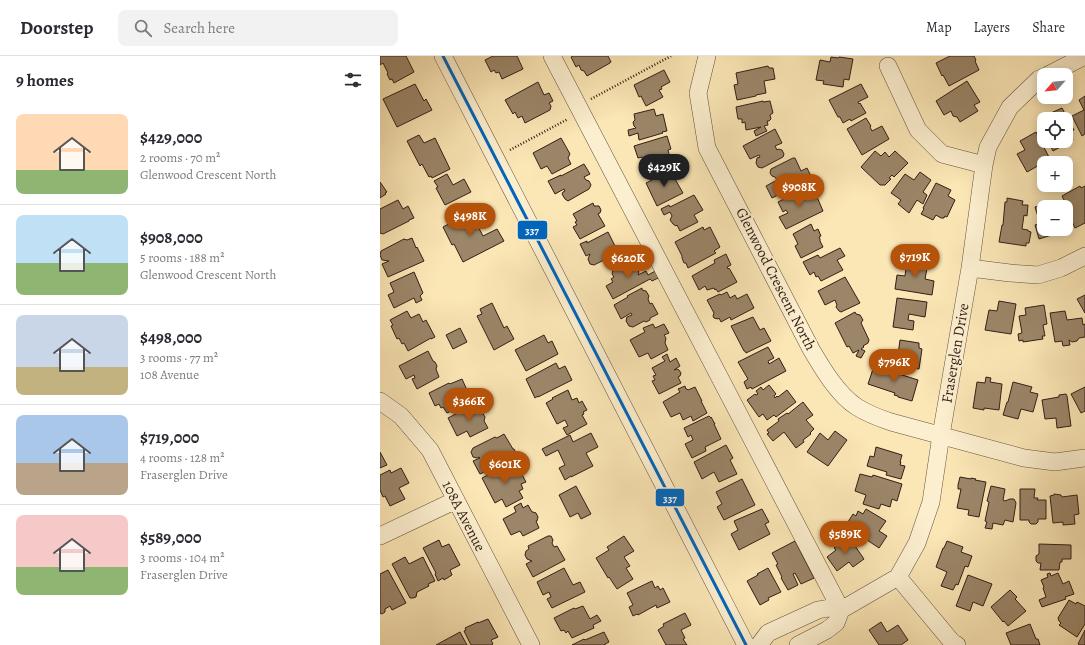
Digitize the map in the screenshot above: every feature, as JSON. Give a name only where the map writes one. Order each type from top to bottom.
[{"type":"street","points":[[443,56],[746,645]]},
{"type":"street","points":[[552,56],[841,610]]},
{"type":"street","name":"Glenwood Crescent North","points":[[707,56],[698,93],[707,148],[811,349],[830,380],[842,393],[855,406],[872,416],[1024,458],[1055,462],[1085,458]]},
{"type":"street","points":[[1062,68],[1085,56]]},
{"type":"street","points":[[888,66],[918,130],[942,154],[984,165]]},
{"type":"street","name":"Fraserglen Drive","points":[[898,577],[917,543],[931,502],[970,268],[984,165],[988,147],[1010,107],[1037,81]]},
{"type":"street","points":[[970,268],[1038,275],[1061,268],[1085,256]]},
{"type":"street","name":"108A Avenue","points":[[380,401],[401,416],[430,450],[531,645]]},
{"type":"street","points":[[380,536],[456,500]]},
{"type":"street","points":[[798,645],[827,630],[836,623],[841,610],[898,577],[952,642],[958,645]]},
{"type":"street","points":[[759,645],[768,633],[818,610],[829,608],[841,610]]},
{"type":"path","points":[[588,101],[671,56]]},
{"type":"path","points":[[510,150],[568,119]]},
{"type":"building","points":[[380,56],[406,56],[414,72],[394,83],[392,79],[390,80],[383,63],[380,65]]},
{"type":"building","points":[[493,56],[517,56],[523,69],[502,79],[499,72],[496,73],[494,70],[491,72],[485,60]]},
{"type":"building","points":[[608,56],[611,62],[587,76],[584,71],[581,70],[579,65],[576,67],[571,57]]},
{"type":"building","points":[[950,56],[974,56],[979,70],[949,86],[936,63]]},
{"type":"building","points":[[831,57],[853,59],[849,80],[844,79],[843,87],[823,84],[824,81],[816,80],[820,60],[830,62]]},
{"type":"building","points":[[768,66],[769,68],[773,68],[775,79],[764,81],[766,93],[737,100],[734,85],[738,84],[736,73]]},
{"type":"building","points":[[664,70],[670,82],[661,87],[662,89],[659,90],[663,97],[646,106],[641,96],[639,97],[634,85]]},
{"type":"building","points":[[967,81],[980,102],[974,105],[978,111],[960,122],[957,117],[953,116],[951,111],[944,115],[936,101]]},
{"type":"building","points":[[538,82],[544,95],[549,93],[553,101],[549,103],[551,106],[550,110],[525,123],[522,116],[518,118],[515,112],[513,114],[505,100]]},
{"type":"building","points":[[415,84],[424,101],[426,99],[432,110],[397,127],[383,99]]},
{"type":"building","points":[[861,84],[868,97],[858,102],[866,113],[851,121],[850,119],[843,123],[829,100]]},
{"type":"building","points":[[1085,96],[1085,134],[1082,136],[1073,118],[1073,116],[1084,110],[1079,100]]},
{"type":"building","points":[[763,101],[770,101],[773,113],[770,115],[771,119],[767,121],[768,125],[764,126],[767,131],[756,136],[754,131],[761,127],[746,130],[745,122],[742,123],[742,119],[738,119],[736,107]]},
{"type":"building","points":[[1062,108],[1064,112],[1053,112]]},
{"type":"building","points":[[654,109],[656,116],[663,114],[667,131],[639,140],[638,133],[629,136],[628,130],[636,128],[633,122],[635,120],[634,114]]},
{"type":"building","points":[[866,118],[872,131],[882,126],[889,139],[862,155],[847,129]]},
{"type":"building","points":[[775,129],[782,143],[775,146],[777,150],[782,150],[784,154],[783,157],[762,168],[758,167],[756,163],[757,158],[760,157],[759,155],[750,159],[743,146]]},
{"type":"building","points":[[1036,132],[1037,148],[1044,148],[1048,156],[1037,156],[1037,166],[1027,172],[1017,154],[1025,150],[1020,141]]},
{"type":"building","points":[[419,135],[424,143],[435,138],[450,169],[432,178],[431,176],[429,177],[422,164],[420,166],[407,141]]},
{"type":"building","points":[[667,136],[671,149],[668,150],[671,162],[646,170],[642,157],[638,158],[634,146]]},
{"type":"building","points":[[561,138],[570,154],[568,158],[571,164],[552,174],[547,166],[541,169],[533,153]]},
{"type":"building","points":[[1052,148],[1058,148],[1053,151]]},
{"type":"building","points":[[875,151],[881,156],[885,152],[889,157],[895,151],[908,163],[894,177],[892,175],[889,178],[891,179],[885,185],[880,185],[861,167]]},
{"type":"building","points":[[795,158],[801,171],[807,168],[812,178],[772,198],[766,186],[777,180],[770,173],[771,169]]},
{"type":"building","points":[[584,164],[590,174],[584,177],[591,185],[589,189],[568,201],[562,194],[565,191],[564,189],[555,194],[548,181]]},
{"type":"building","points":[[666,170],[671,179],[675,179],[683,193],[657,206],[646,183],[652,180],[651,178]]},
{"type":"building","points":[[920,172],[931,180],[923,192],[927,195],[923,204],[917,200],[909,213],[898,204],[901,200],[891,193],[905,174],[914,180]]},
{"type":"building","points":[[447,174],[453,185],[464,179],[471,192],[445,205],[434,181]]},
{"type":"building","points":[[380,182],[387,192],[380,198]]},
{"type":"building","points":[[936,183],[951,190],[948,196],[955,200],[947,217],[945,216],[944,218],[941,218],[936,215],[933,220],[921,214]]},
{"type":"building","points":[[1080,186],[1081,188],[1085,186],[1085,223],[1075,228],[1073,224],[1073,200],[1064,200],[1062,196],[1069,192],[1073,192],[1073,190]]},
{"type":"building","points":[[804,189],[809,190],[814,199],[817,197],[823,211],[786,229],[779,217],[788,213],[786,210],[783,212],[778,202]]},
{"type":"building","points":[[694,195],[703,210],[694,215],[698,222],[680,231],[677,225],[676,226],[673,224],[670,220],[672,216],[670,212],[664,215],[661,209],[669,205],[670,207]]},
{"type":"building","points":[[1007,198],[1023,201],[1022,205],[1028,205],[1027,216],[1024,215],[1022,229],[1031,232],[1029,243],[1026,243],[1026,246],[999,242],[1003,225],[1005,202],[1007,202]]},
{"type":"building","points":[[398,200],[403,209],[408,206],[414,218],[383,234],[380,233],[380,209]]},
{"type":"building","points":[[593,203],[594,206],[599,206],[601,210],[598,214],[605,226],[580,239],[573,227],[577,225],[575,222],[577,221],[573,214]]},
{"type":"building","points":[[470,211],[483,236],[497,229],[504,241],[463,262],[443,227]]},
{"type":"building","points":[[811,224],[814,231],[818,229],[821,236],[819,237],[820,241],[823,247],[801,258],[795,246],[798,244],[793,234]]},
{"type":"building","points":[[703,227],[704,230],[710,227],[720,247],[714,251],[716,253],[688,268],[686,263],[684,263],[675,242]]},
{"type":"building","points":[[608,232],[618,252],[613,254],[613,259],[609,261],[606,259],[594,265],[590,264],[588,259],[590,254],[586,256],[580,244],[587,241],[587,243]]},
{"type":"building","points":[[1038,236],[1048,236],[1039,239]]},
{"type":"building","points":[[412,238],[424,261],[388,277],[382,264],[389,261],[382,260],[380,255],[381,251],[404,239],[407,240]]},
{"type":"building","points":[[840,248],[845,256],[837,260],[843,270],[821,281],[818,276],[816,277],[814,272],[810,275],[803,262],[818,255],[820,258]]},
{"type":"building","points":[[726,254],[731,265],[727,267],[737,282],[718,292],[714,288],[707,290],[705,286],[699,290],[692,276],[715,263],[714,260]]},
{"type":"building","points":[[915,256],[923,258],[922,262],[928,263],[925,279],[934,281],[932,295],[895,289],[897,275],[905,276],[907,260],[915,261]]},
{"type":"building","points":[[621,261],[623,264],[629,261],[633,269],[637,269],[639,272],[638,275],[646,271],[648,275],[657,270],[660,277],[652,281],[650,279],[613,299],[606,286],[613,282],[611,279],[614,277],[612,274],[615,268],[613,265]]},
{"type":"building","points":[[414,272],[423,293],[420,296],[422,300],[416,303],[414,298],[394,308],[388,295],[394,292],[390,283]]},
{"type":"building","points":[[845,277],[860,303],[841,312],[836,307],[837,305],[835,300],[825,305],[818,291]]},
{"type":"building","points":[[642,288],[642,290],[646,291],[649,296],[648,299],[650,304],[652,303],[658,314],[646,322],[644,321],[633,327],[629,326],[626,321],[627,317],[632,315],[631,313],[621,319],[614,305]]},
{"type":"building","points":[[727,292],[730,298],[735,295],[737,299],[747,294],[754,308],[731,320],[730,317],[721,322],[719,318],[714,318],[714,313],[707,300]]},
{"type":"building","points":[[1085,295],[1085,313],[1077,299]]},
{"type":"building","points":[[897,298],[927,302],[925,317],[909,314],[908,320],[914,321],[913,330],[893,327]]},
{"type":"building","points":[[999,301],[1016,304],[1011,334],[985,330],[989,310],[997,311]]},
{"type":"building","points":[[492,303],[504,328],[507,326],[514,339],[494,350],[477,316],[482,314],[480,309]]},
{"type":"building","points":[[1044,305],[1047,324],[1043,325],[1045,336],[1042,336],[1043,339],[1023,342],[1023,340],[1019,341],[1018,334],[1022,333],[1019,316],[1026,315],[1025,308]]},
{"type":"building","points":[[407,311],[411,318],[419,314],[423,322],[426,320],[435,337],[408,351],[404,343],[402,344],[399,338],[397,339],[390,320]]},
{"type":"building","points":[[1065,311],[1067,320],[1082,318],[1083,325],[1085,324],[1085,337],[1079,338],[1077,341],[1072,342],[1069,340],[1070,345],[1063,346],[1062,341],[1055,342],[1050,313]]},
{"type":"building","points":[[855,312],[856,314],[860,315],[863,320],[861,323],[869,340],[868,343],[861,349],[865,351],[861,358],[856,356],[859,350],[853,353],[849,346],[847,347],[835,323]]},
{"type":"building","points":[[753,317],[760,330],[764,328],[771,341],[746,353],[731,326]]},
{"type":"building","points":[[653,324],[655,328],[664,324],[669,333],[664,335],[668,350],[651,359],[648,353],[639,357],[630,340],[645,332],[643,328]]},
{"type":"building","points":[[460,328],[467,342],[453,349],[446,335]]},
{"type":"building","points":[[544,335],[548,343],[552,341],[558,354],[526,371],[515,350]]},
{"type":"building","points":[[900,340],[919,343],[919,348],[922,349],[919,369],[888,364],[890,354],[898,355]]},
{"type":"building","points":[[768,347],[774,358],[768,361],[769,364],[779,358],[786,371],[752,389],[751,387],[747,389],[744,382],[748,379],[738,362]]},
{"type":"building","points":[[428,351],[437,366],[436,369],[439,377],[417,389],[412,379],[415,378],[414,375],[406,379],[399,366]]},
{"type":"building","points":[[667,354],[670,362],[676,358],[680,366],[674,370],[677,369],[681,373],[678,377],[681,383],[659,394],[652,381],[655,380],[653,376],[656,375],[652,368],[665,361],[662,357]]},
{"type":"building","points":[[556,363],[559,369],[565,366],[572,380],[535,398],[526,379]]},
{"type":"building","points":[[874,366],[918,380],[912,401],[898,397],[894,395],[895,393],[868,384]]},
{"type":"building","points":[[986,377],[991,378],[990,382],[1002,384],[999,410],[973,408],[977,382],[985,383]]},
{"type":"building","points":[[462,379],[467,390],[464,391],[469,402],[447,413],[439,404],[435,406],[429,393],[449,383],[450,384]]},
{"type":"building","points":[[1013,382],[1032,387],[1030,392],[1038,394],[1033,412],[1021,409],[1018,419],[1003,415]]},
{"type":"building","points":[[769,385],[776,394],[774,396],[775,398],[787,390],[796,402],[776,417],[774,415],[767,420],[763,414],[759,417],[747,400],[755,394],[758,394],[756,391],[761,387],[763,390]]},
{"type":"building","points":[[685,386],[688,390],[695,387],[707,413],[693,421],[691,416],[683,420],[680,413],[671,417],[663,402],[680,392],[678,389]]},
{"type":"building","points":[[1085,387],[1085,411],[1081,413],[1071,394]]},
{"type":"building","points":[[568,390],[572,400],[577,398],[579,403],[582,401],[587,410],[583,412],[584,414],[582,415],[587,424],[567,435],[563,428],[568,426],[565,420],[557,424],[546,403],[553,399],[552,398]]},
{"type":"building","points":[[1066,394],[1071,426],[1057,428],[1056,418],[1045,419],[1042,400],[1059,397],[1059,395]]},
{"type":"building","points":[[803,402],[813,415],[806,420],[814,429],[810,433],[811,434],[796,448],[784,432],[773,441],[767,434],[769,433],[767,430],[779,421],[778,419],[787,413],[788,414]]},
{"type":"building","points":[[475,404],[478,412],[482,412],[485,417],[484,421],[488,428],[470,437],[467,431],[457,436],[448,418]]},
{"type":"building","points":[[709,416],[715,424],[721,439],[705,447],[706,451],[692,458],[685,444],[693,440],[691,435],[688,437],[684,428]]},
{"type":"building","points":[[835,431],[847,440],[828,466],[807,452],[820,433],[828,440]]},
{"type":"building","points":[[591,433],[598,447],[586,453],[593,466],[565,480],[559,468],[565,465],[558,450],[546,456],[542,449],[570,435],[573,442]]},
{"type":"building","points":[[504,434],[514,449],[517,455],[516,457],[480,474],[473,461],[480,458],[473,457],[471,452],[473,448]]},
{"type":"building","points":[[726,445],[733,458],[730,460],[737,474],[719,482],[714,472],[702,479],[694,462]]},
{"type":"building","points":[[876,447],[902,455],[900,465],[905,466],[901,479],[886,475],[887,472],[867,466],[870,456],[874,457]]},
{"type":"building","points":[[380,452],[387,465],[380,468]]},
{"type":"building","points":[[512,463],[516,471],[519,469],[526,482],[521,484],[523,489],[519,491],[523,498],[506,507],[502,499],[495,503],[482,478]]},
{"type":"building","points":[[401,468],[409,483],[399,488],[405,499],[390,506],[380,490],[380,475],[390,470],[391,473]]},
{"type":"building","points":[[860,474],[872,477],[873,475],[902,484],[897,501],[892,499],[890,507],[881,504],[879,509],[863,504],[866,495],[855,491]]},
{"type":"building","points":[[960,477],[986,482],[979,517],[968,515],[969,510],[957,508],[961,489],[958,489]]},
{"type":"building","points":[[742,479],[755,505],[724,520],[717,507],[722,504],[716,492]]},
{"type":"building","points":[[576,486],[591,514],[581,519],[578,513],[570,517],[559,495]]},
{"type":"building","points":[[991,486],[1005,489],[1003,500],[1014,499],[1016,503],[1013,522],[1005,520],[1003,525],[993,523],[992,529],[985,528],[989,502],[987,501]]},
{"type":"building","points":[[1020,489],[1035,489],[1034,498],[1038,498],[1037,500],[1046,500],[1046,519],[1038,519],[1036,524],[1031,524],[1029,520],[1020,520]]},
{"type":"building","points":[[1054,494],[1061,495],[1062,497],[1077,495],[1079,514],[1074,515],[1075,524],[1063,525],[1063,522],[1053,523],[1050,496]]},
{"type":"building","points":[[521,503],[523,508],[528,505],[532,512],[536,513],[538,517],[536,521],[539,528],[523,536],[520,531],[511,535],[503,519],[516,512],[514,507]]},
{"type":"building","points":[[762,509],[769,522],[765,524],[770,534],[739,550],[731,534],[738,530],[734,521]]},
{"type":"building","points":[[866,509],[886,521],[879,531],[887,536],[879,548],[852,530],[854,526],[848,522],[853,514],[856,516],[858,511],[863,514]]},
{"type":"building","points":[[551,536],[554,547],[557,546],[565,560],[533,577],[526,564],[532,561],[527,559],[525,555],[526,551],[529,549],[528,546]]},
{"type":"building","points":[[624,536],[634,551],[624,557],[630,566],[626,568],[633,579],[617,589],[609,577],[608,578],[596,558],[609,550],[607,547]]},
{"type":"building","points":[[439,540],[442,547],[449,544],[460,565],[450,570],[452,575],[444,580],[443,578],[438,581],[435,574],[436,573],[423,548]]},
{"type":"building","points":[[851,540],[864,559],[853,567],[849,562],[837,571],[827,557],[836,550],[834,548],[844,541],[845,543]]},
{"type":"building","points":[[795,541],[814,578],[801,584],[795,573],[793,574],[798,585],[788,590],[781,578],[782,577],[776,565],[778,564],[772,553]]},
{"type":"building","points":[[947,541],[963,547],[961,552],[972,556],[968,567],[965,566],[958,585],[956,584],[953,590],[941,586],[947,572],[936,567]]},
{"type":"building","points":[[1039,544],[1071,545],[1071,559],[1062,559],[1059,570],[1040,570],[1041,563],[1036,561],[1036,556],[1039,554]]},
{"type":"building","points":[[405,557],[409,564],[423,557],[435,581],[417,592],[416,597],[413,598],[410,598],[392,564]]},
{"type":"building","points":[[564,568],[573,585],[580,582],[585,592],[552,608],[547,599],[551,597],[549,592],[543,595],[537,582]]},
{"type":"building","points":[[768,568],[781,592],[768,598],[769,600],[760,605],[747,581]]},
{"type":"building","points":[[388,570],[406,603],[392,610],[390,606],[385,609],[385,612],[382,614],[380,613],[380,574]]},
{"type":"building","points":[[1050,573],[1051,576],[1058,573],[1063,584],[1069,581],[1074,594],[1065,597],[1066,599],[1042,607],[1039,600],[1046,597],[1041,580],[1048,577],[1047,574]]},
{"type":"building","points":[[968,575],[992,584],[983,606],[973,602],[970,611],[956,606]]},
{"type":"building","points":[[652,581],[655,588],[658,586],[660,590],[663,588],[670,602],[657,608],[656,605],[638,615],[633,616],[629,607],[633,605],[627,593]]},
{"type":"building","points":[[1010,590],[1017,597],[1015,599],[1026,611],[1008,626],[991,607]]},
{"type":"building","points":[[1069,600],[1076,604],[1077,602],[1085,606],[1085,624],[1077,637],[1059,625],[1061,623],[1058,618]]},
{"type":"building","points":[[583,606],[590,619],[597,615],[601,621],[593,625],[594,628],[572,638],[568,631],[566,633],[564,630],[561,631],[554,618],[574,608]]},
{"type":"building","points":[[685,613],[691,625],[681,630],[685,638],[683,639],[687,645],[666,645],[658,630],[664,626],[663,624]]},
{"type":"building","points":[[488,619],[498,637],[491,640],[493,644],[491,645],[471,645],[464,631],[466,630],[465,628]]},
{"type":"building","points":[[881,622],[887,632],[898,625],[908,640],[901,645],[879,645],[869,630]]},
{"type":"building","points":[[1030,624],[1040,645],[1011,645],[1006,633]]},
{"type":"building","points":[[1085,630],[1085,645],[1080,645],[1078,644]]},
{"type":"building","points":[[460,632],[467,645],[436,645]]},
{"type":"building","points":[[604,632],[609,642],[605,645],[572,645],[584,639],[585,640]]},
{"type":"transit line","name":"337","points":[[443,56],[746,645]]}]
